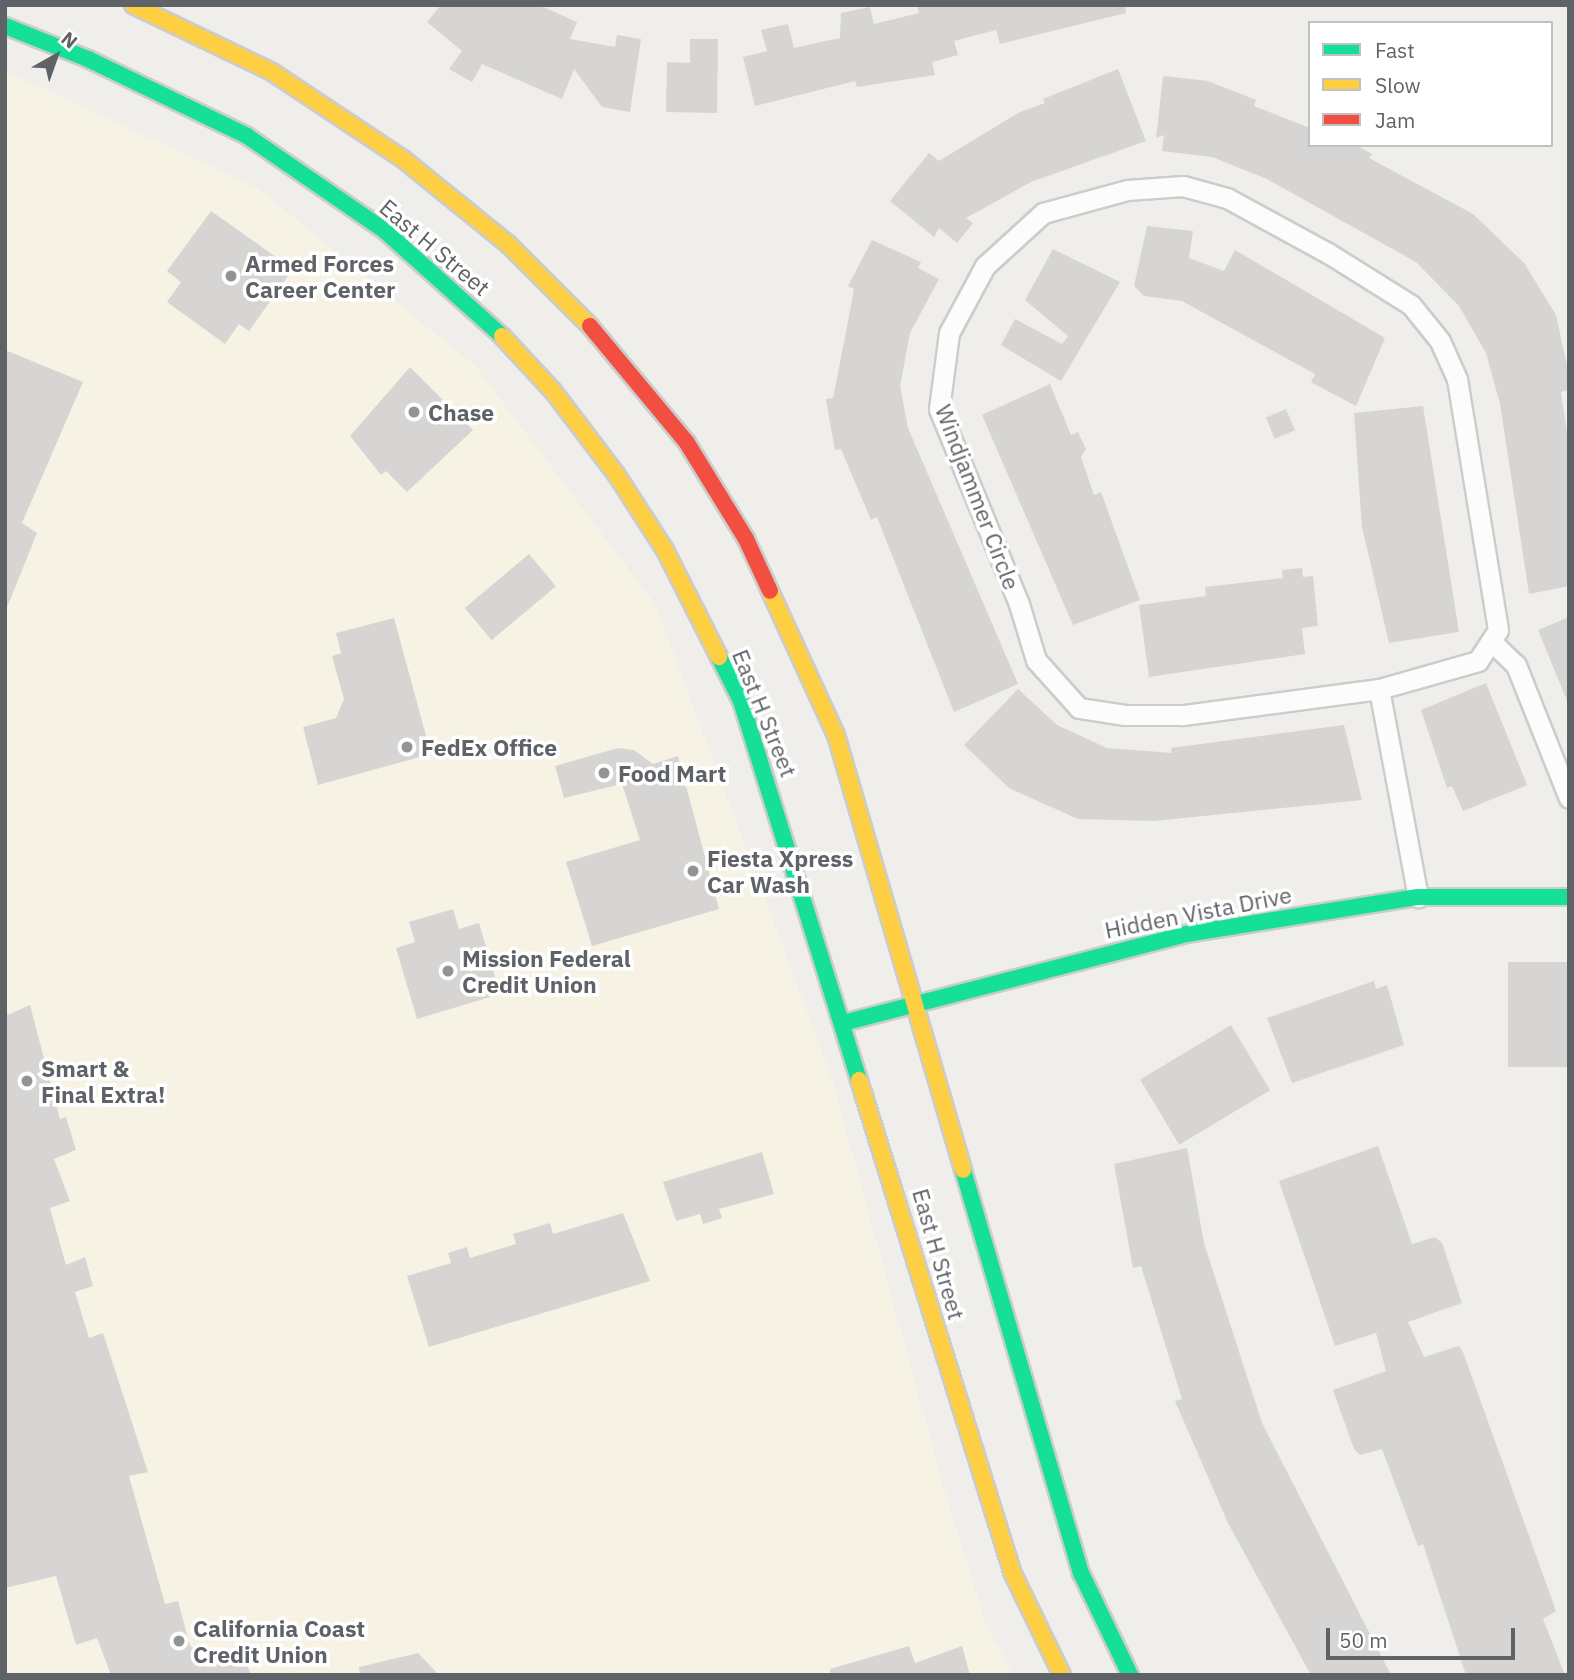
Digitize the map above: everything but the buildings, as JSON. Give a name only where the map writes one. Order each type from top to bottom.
[{"type":"main road","name":"East H Street","points":[[133,5],[272,72],[403,159],[546,282],[594,330],[687,443],[746,539],[836,735],[1081,1573],[1130,1675]]},
{"type":"main road","name":"East H Street","points":[[5,26],[88,59],[247,136],[385,231],[491,324],[553,391],[665,551],[741,701],[1013,1574],[1062,1675]]},
{"type":"main road","name":"Hidden Vista Drive","points":[[843,1023],[914,1002],[1186,934],[1418,897],[1569,897]]},
{"type":"street","name":"Windjammer Circle","points":[[1183,186],[1227,198],[1411,305],[1440,341],[1457,379],[1498,630],[1493,643],[1478,661],[1379,690],[1184,715],[1125,715],[1079,708],[1036,660],[1019,604],[939,409],[943,357],[958,309],[985,266],[1021,228],[1043,214],[1127,190],[1183,186]]},
{"type":"street","points":[[1493,643],[1517,665],[1569,798]]},
{"type":"street","points":[[1379,690],[1418,897]]},
{"type":"shaded area","points":[[5,71],[256,187],[475,366],[655,604],[832,1079],[944,1489],[987,1628],[1014,1675],[5,1675]]},
{"type":"traffic: fast","points":[[5,26],[88,59],[247,136],[385,231],[502,336]]},
{"type":"traffic: fast","points":[[719,657],[741,701],[859,1080]]},
{"type":"traffic: fast","points":[[843,1023],[1186,934],[1418,897],[1569,897]]},
{"type":"traffic: fast","points":[[963,1170],[1081,1573],[1130,1675]]},
{"type":"traffic: slow","points":[[133,5],[272,72],[403,159],[508,244],[590,326]]},
{"type":"traffic: slow","points":[[502,336],[553,391],[616,474],[665,550],[719,657]]},
{"type":"traffic: slow","points":[[770,591],[836,735],[963,1170]]},
{"type":"traffic: slow","points":[[859,1080],[1013,1574],[1062,1675]]},
{"type":"traffic: jam","points":[[590,326],[687,443],[746,539],[770,591]]},
{"type":"place","name":"Armed Forces Career Center","points":[[231,276]]},
{"type":"place","name":"Chase","points":[[414,412]]},
{"type":"place","name":"FedEx Office","points":[[407,747]]},
{"type":"place","name":"Food Mart","points":[[604,773]]},
{"type":"place","name":"Fiesta Xpress Car Wash","points":[[693,871]]},
{"type":"place","name":"Mission Federal Credit Union","points":[[448,971]]},
{"type":"place","name":"Smart & Final Extra!","points":[[27,1081]]},
{"type":"place","name":"California Coast Credit Union","points":[[179,1641]]}]
